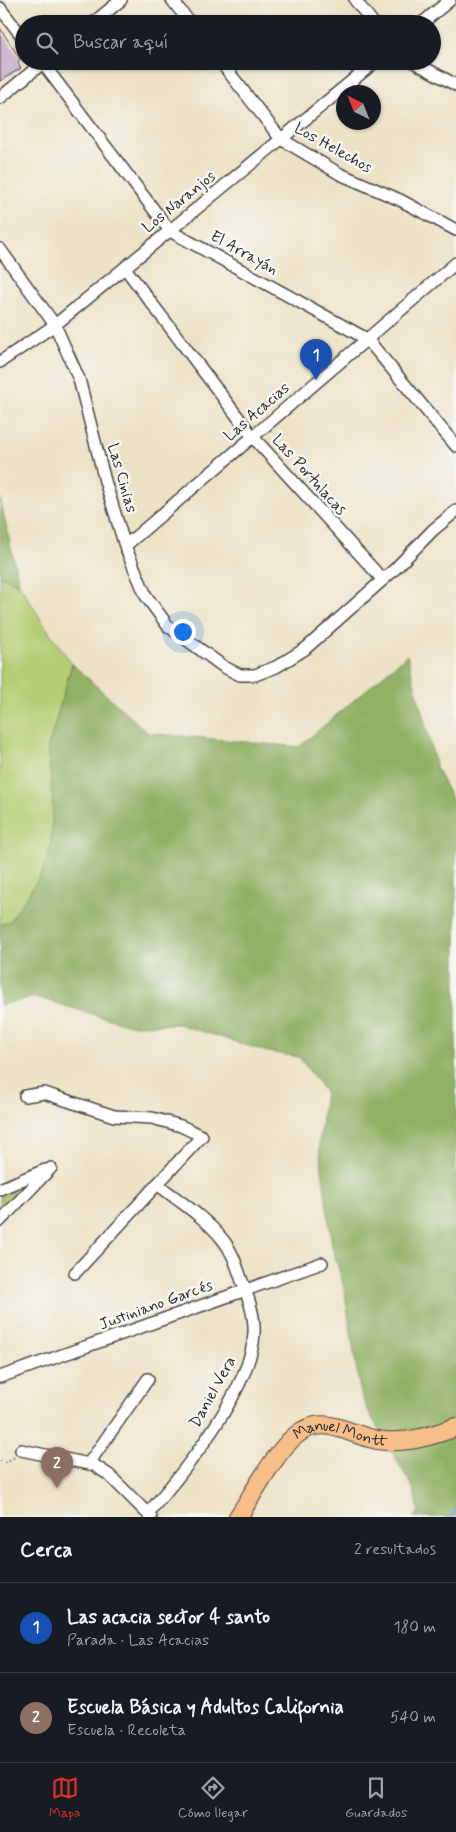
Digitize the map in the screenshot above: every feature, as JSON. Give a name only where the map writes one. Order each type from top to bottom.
[{"type":"main road","name":"Manuel Montt","points":[[238,1517],[284,1448],[294,1436],[308,1428],[330,1424],[374,1440],[394,1441],[421,1438],[456,1427]]},
{"type":"street","points":[[103,15],[121,0]]},
{"type":"street","points":[[172,0],[184,15]]},
{"type":"street","points":[[356,0],[367,15]]},
{"type":"street","points":[[432,15],[450,0]]},
{"type":"street","points":[[0,8],[15,27]]},
{"type":"street","points":[[0,98],[33,70]]},
{"type":"street","name":"El Arrayán","points":[[49,70],[170,231],[367,339],[456,446]]},
{"type":"street","name":"Los Helechos","points":[[227,70],[281,139],[340,174],[400,200],[456,230]]},
{"type":"street","name":"Los Naranjos","points":[[0,362],[56,325],[365,70]]},
{"type":"street","points":[[428,70],[456,85]]},
{"type":"street","name":"Las Cinias","points":[[0,249],[56,325],[85,395],[101,468],[125,546],[146,596],[168,626],[229,670],[240,675],[255,675],[284,663],[305,649],[383,580]]},
{"type":"street","name":"Las Acacias","points":[[125,546],[456,263]]},
{"type":"street","name":"Las Portulacas","points":[[125,268],[253,437],[383,580]]},
{"type":"street","points":[[383,580],[433,530],[456,511]]},
{"type":"street","points":[[25,1096],[44,1093],[114,1116],[152,1118],[181,1126],[202,1136],[75,1273]]},
{"type":"street","points":[[0,1189],[51,1168],[0,1221]]},
{"type":"street","name":"Daniel Vera","points":[[149,1515],[209,1434],[230,1399],[248,1361],[253,1343],[254,1325],[234,1257],[224,1241],[158,1184]]},
{"type":"street","name":"Justiniano Garcés","points":[[0,1377],[322,1263]]},
{"type":"street","points":[[89,1463],[148,1379]]},
{"type":"street","points":[[21,1450],[89,1463],[104,1471],[149,1515]]},
{"type":"path","points":[[0,1461],[7,1463]]},
{"type":"green space","points":[[0,498],[19,584],[0,576]]},
{"type":"green space","points":[[0,576],[19,584],[43,623],[72,664],[48,748],[53,802],[51,845],[41,875],[10,921],[0,925]]},
{"type":"green space","points":[[407,655],[437,770],[456,807],[456,1517],[414,1517],[419,1511],[413,1488],[367,1409],[360,1391],[344,1287],[332,1246],[319,1144],[325,1092],[299,1057],[268,1052],[178,1024],[130,1025],[35,997],[0,1005],[0,925],[10,921],[41,875],[51,845],[53,802],[48,748],[72,664],[148,733],[299,747]]},
{"type":"green space","points":[[20,1188],[0,1210],[0,1197]]},
{"type":"building","points":[[0,28],[15,51],[15,70],[18,70],[0,81]]},
{"type":"waterway","points":[[451,1517],[456,1510]]},
{"type":"place","name":"Las acacia sector 4 santo","points":[[316,380]]},
{"type":"place","name":"Escuela Básica y Adultos California","points":[[57,1488]]}]
